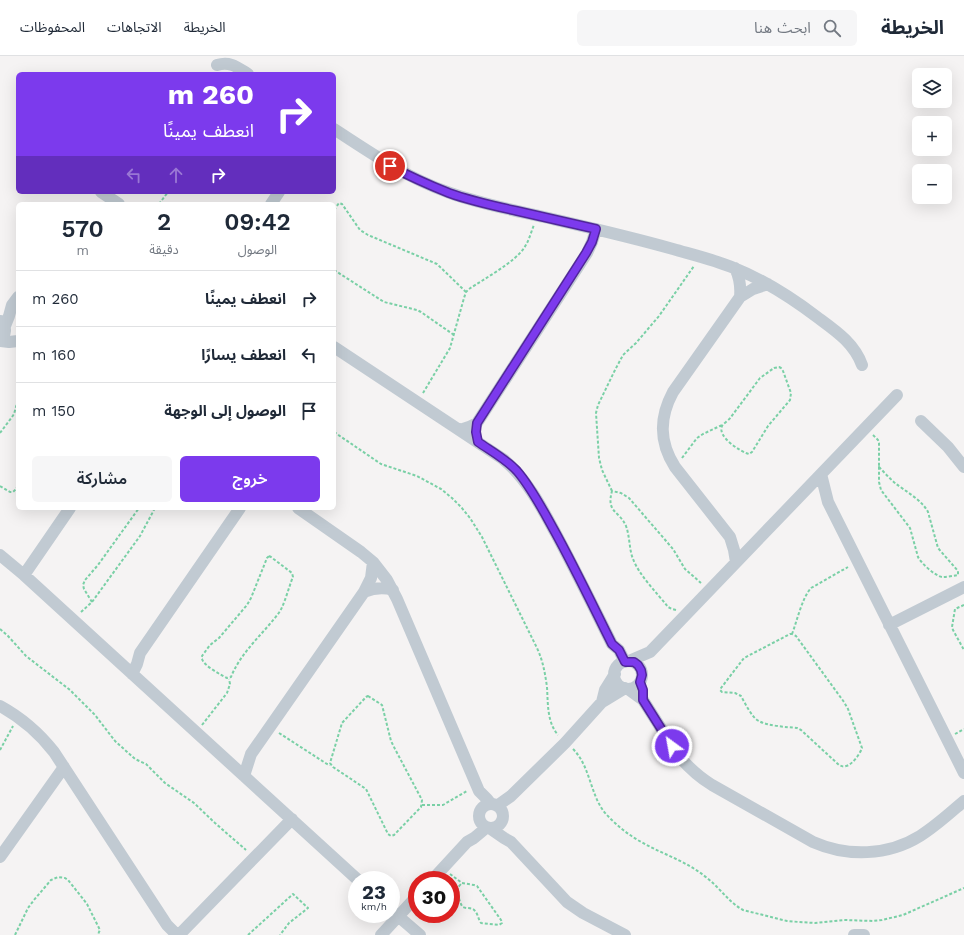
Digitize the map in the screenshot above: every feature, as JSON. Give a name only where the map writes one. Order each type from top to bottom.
[{"type":"street","points":[[217,65],[226,63],[232,64],[245,72]]},
{"type":"street","points":[[336,130],[390,166],[430,185],[470,200],[625,236],[735,268],[768,284],[810,312],[850,344],[862,365]]},
{"type":"street","points":[[104,194],[116,202]]},
{"type":"street","points":[[478,442],[476,432],[477,423],[586,253],[592,242],[596,229]]},
{"type":"street","points":[[735,268],[741,285],[740,297]]},
{"type":"street","points":[[736,562],[730,537],[675,467],[670,458],[666,449],[663,435],[663,420],[668,401],[673,392],[740,297],[753,289],[768,284]]},
{"type":"street","points":[[0,313],[15,301]]},
{"type":"street","points":[[15,301],[2,332],[12,335],[16,340]]},
{"type":"street","points":[[336,348],[504,459],[518,472],[567,554],[612,644],[619,650],[627,661],[634,662],[641,670],[643,700]]},
{"type":"street","points":[[440,871],[484,822],[484,806],[498,811],[508,806],[511,796],[565,743],[602,702],[627,688],[635,687],[641,678],[650,652],[897,395]]},
{"type":"street","points":[[921,421],[948,447],[964,467]]},
{"type":"street","points":[[460,430],[477,423]]},
{"type":"street","points":[[821,474],[828,502],[964,773]]},
{"type":"street","points":[[805,491],[818,494],[828,502]]},
{"type":"street","points":[[24,575],[69,510]]},
{"type":"street","points":[[132,674],[140,653],[239,510]]},
{"type":"street","points":[[301,510],[361,552],[373,562],[384,575],[393,590],[478,788],[498,811],[511,842]]},
{"type":"street","points":[[730,537],[741,542],[754,544]]},
{"type":"street","points":[[0,555],[24,575],[348,871]]},
{"type":"street","points":[[244,776],[251,754],[364,592],[370,578],[373,562]]},
{"type":"street","points":[[889,625],[964,587]]},
{"type":"street","points":[[364,592],[378,588],[393,590]]},
{"type":"street","points":[[612,644],[615,679],[617,683],[627,688],[643,700],[684,763],[701,778],[712,785],[813,842],[832,849],[843,851],[866,852],[898,846],[928,831],[964,801]]},
{"type":"street","points":[[602,702],[605,690],[619,665],[650,652]]},
{"type":"street","points":[[119,662],[140,653]]},
{"type":"street","points":[[0,706],[18,717],[35,731],[54,752],[167,925],[178,935],[292,819]]},
{"type":"street","points":[[229,762],[251,754]]},
{"type":"street","points":[[0,857],[64,767]]},
{"type":"street","points":[[478,788],[478,805],[484,822],[511,842],[567,902],[583,914],[625,935]]},
{"type":"street","points":[[484,822],[497,827],[499,825],[498,811]]},
{"type":"street","points":[[400,918],[420,935]]},
{"type":"street","points":[[381,935],[388,923]]},
{"type":"street","points":[[854,935],[864,935]]},
{"type":"path","points":[[336,207],[341,203],[362,232],[434,262],[466,292]]},
{"type":"path","points":[[417,402],[450,348],[466,292],[510,262],[520,253],[528,242],[537,216]]},
{"type":"path","points":[[686,614],[679,610],[670,608],[638,568],[632,556],[625,525],[611,506],[610,499],[612,491],[602,470],[599,458],[596,413],[598,405],[623,355],[636,343],[659,316],[701,257]]},
{"type":"path","points":[[336,271],[384,302],[421,312],[454,336]]},
{"type":"path","points":[[675,467],[697,438],[723,425],[731,417],[760,378],[774,368],[781,368],[791,393],[790,400],[768,426],[752,452],[746,454],[728,442],[722,432],[723,425]]},
{"type":"path","points":[[0,432],[12,418],[16,409]]},
{"type":"path","points":[[865,428],[879,441],[879,467],[879,482],[881,490],[910,528],[918,557],[937,575],[958,575],[958,571],[938,548],[928,512],[924,506],[894,482],[879,467]]},
{"type":"path","points":[[336,433],[381,464],[417,476],[441,489],[457,502],[470,518],[482,537],[543,662],[549,717],[552,726],[556,733],[582,761],[599,804],[607,814],[637,840],[685,863],[699,872],[715,885],[736,906],[743,910],[787,921],[815,923],[844,920],[873,921],[893,918],[964,888]]},
{"type":"path","points":[[0,486],[10,492],[13,492],[16,489]]},
{"type":"path","points":[[612,491],[621,492],[629,498],[673,549],[685,569],[709,590]]},
{"type":"path","points":[[92,602],[84,589],[83,585],[85,580],[98,565],[138,510]]},
{"type":"path","points":[[72,619],[92,602],[143,532],[154,510]]},
{"type":"path","points":[[197,733],[227,693],[230,684],[229,678],[231,677],[241,658],[278,614],[293,576],[292,573],[270,556],[267,558],[247,605],[219,638],[210,644],[202,656],[202,661],[212,670],[229,678]]},
{"type":"path","points":[[792,634],[796,636],[848,709],[862,748],[860,754],[848,766],[839,765],[797,728],[765,724],[758,721],[741,696],[735,693],[722,692],[720,690],[744,658],[792,634],[806,595],[811,588],[858,562]]},
{"type":"path","points":[[964,606],[955,609],[952,627],[964,650]]},
{"type":"path","points":[[0,629],[26,656],[70,690],[95,715],[115,741],[130,755],[146,764],[165,783],[194,803],[214,823],[254,858]]},
{"type":"path","points":[[270,726],[366,789],[389,836],[394,835],[422,805],[421,797],[392,741],[382,705],[370,696],[366,697],[342,723],[330,765]]},
{"type":"path","points":[[0,750],[18,717]]},
{"type":"path","points":[[422,805],[443,805],[478,788]]},
{"type":"path","points":[[443,868],[462,883],[477,886],[502,923],[499,925],[481,923],[474,909],[465,908],[462,906],[460,903],[458,888],[462,883]]},
{"type":"path","points":[[15,935],[28,908],[34,900],[51,880],[61,877],[68,880],[87,904],[100,930],[98,935]]},
{"type":"path","points":[[248,935],[293,894],[308,908],[289,923],[280,935]]},
{"type":"route","points":[[390,166],[430,185],[470,200],[596,229],[592,242],[586,253],[477,423],[476,432],[478,442],[511,465],[518,472],[528,487],[567,554],[612,644],[619,650],[625,662],[634,662],[641,670],[642,678],[640,682],[644,695],[643,700],[672,746]]}]
